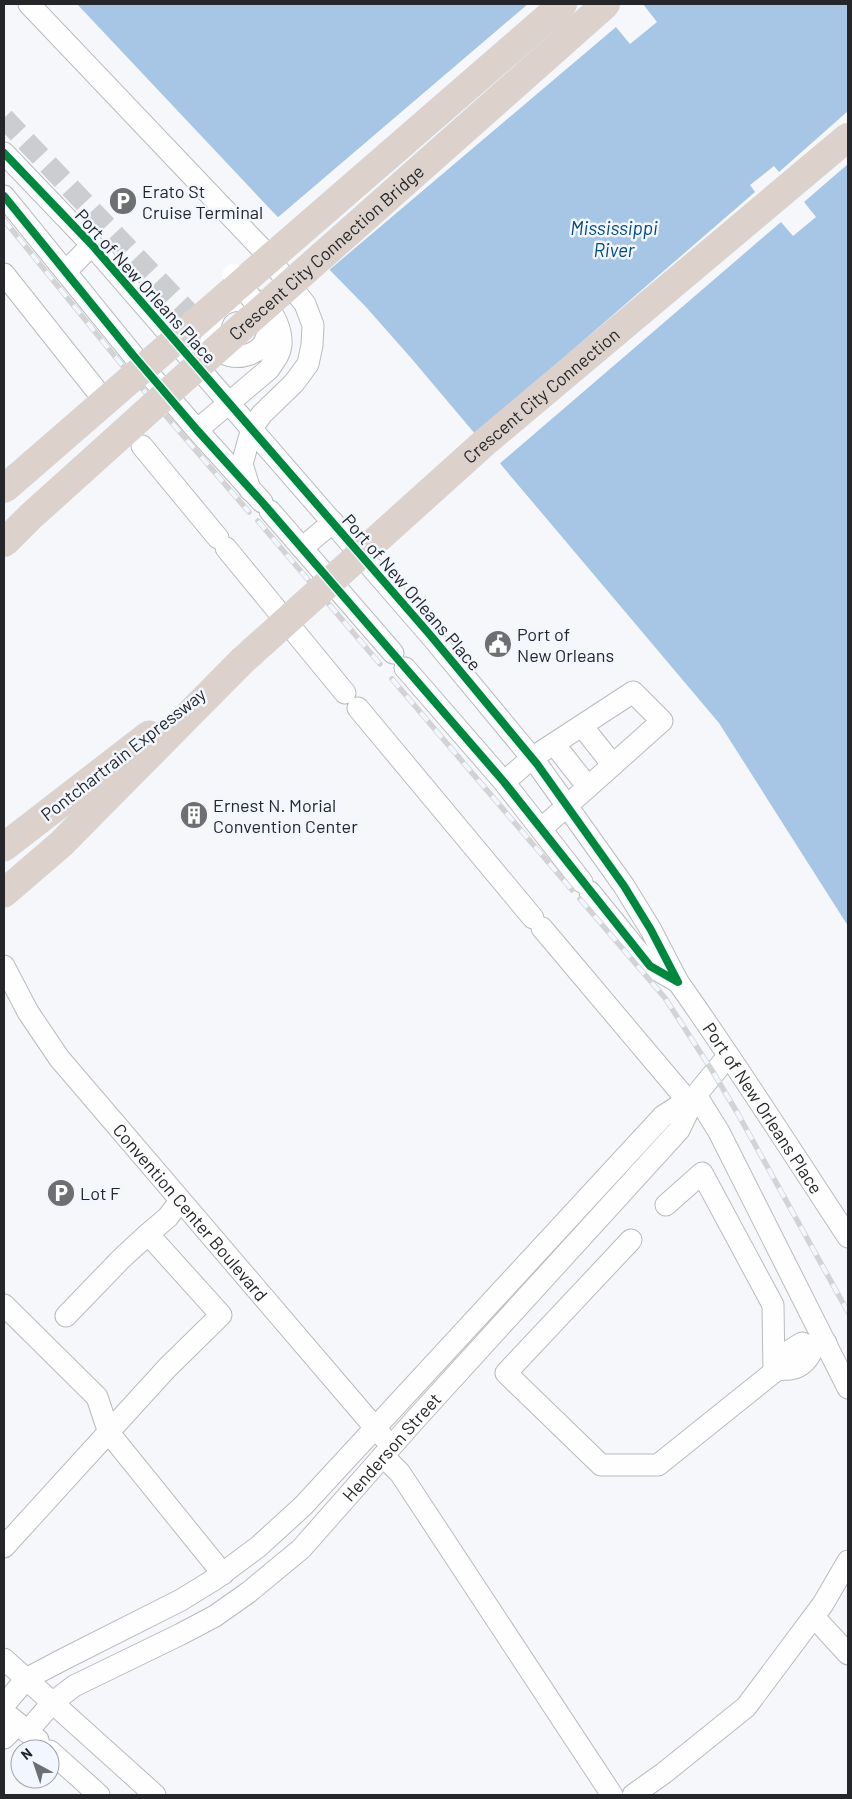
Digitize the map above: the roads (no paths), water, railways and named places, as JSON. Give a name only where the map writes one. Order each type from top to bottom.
[{"type":"highway","points":[[4,488],[563,4]]},
{"type":"highway","name":"Crescent City Connection Bridge","points":[[4,543],[89,464],[606,4]]},
{"type":"highway","name":"Crescent City Connection","points":[[242,662],[484,444],[848,137]]},
{"type":"highway","points":[[4,472],[150,363]]},
{"type":"highway","points":[[4,892],[61,844],[242,662]]},
{"type":"highway","name":"Pontchartrain Expressway","points":[[4,847],[76,793],[242,662]]},
{"type":"street","points":[[29,4],[261,248],[305,304],[313,325],[312,346],[308,364],[294,383],[262,414],[252,428],[242,464],[261,501]]},
{"type":"street","name":"Port of New Orleans Place","points":[[4,153],[92,246],[228,403],[252,428],[431,636],[532,758],[624,886],[652,930],[678,982],[708,1024],[848,1237]]},
{"type":"street","name":"Port of New Orleans Place","points":[[4,196],[133,355],[504,782],[650,966],[678,982]]},
{"type":"street","points":[[66,271],[92,246]]},
{"type":"street","points":[[4,274],[100,395]]},
{"type":"street","points":[[197,430],[269,369],[278,357],[281,346],[281,333],[275,318],[263,304],[254,300],[247,300],[234,300],[222,305],[213,317],[210,330],[214,344],[227,355],[242,357],[256,351],[266,337],[267,327],[265,318],[255,303],[249,296],[233,274]]},
{"type":"street","points":[[189,313],[192,360]]},
{"type":"street","points":[[142,446],[351,701],[538,923],[692,1098],[719,1132],[820,1345],[848,1388]]},
{"type":"street","points":[[302,548],[332,522]]},
{"type":"street","points":[[504,782],[532,758],[633,692],[662,721],[541,829]]},
{"type":"street","points":[[582,726],[613,765]]},
{"type":"street","points":[[554,744],[588,787]]},
{"type":"street","name":"Convention Center Boulevard","points":[[4,966],[28,1012],[59,1058],[374,1428],[400,1473],[612,1795]]},
{"type":"street","name":"Henderson Street","points":[[4,1705],[26,1680],[181,1600],[223,1574],[283,1526],[304,1506],[663,1116],[692,1098],[728,1056]]},
{"type":"street","name":"Henderson Street","points":[[13,1726],[52,1703],[74,1686],[215,1616],[249,1592],[301,1549],[387,1451],[679,1130],[692,1098]]},
{"type":"street","points":[[666,1204],[702,1173],[773,1305],[777,1370]]},
{"type":"street","points":[[597,1187],[613,1202]]},
{"type":"street","points":[[66,1316],[121,1259],[168,1217],[180,1201]]},
{"type":"street","points":[[4,1547],[167,1368],[221,1315],[148,1234]]},
{"type":"street","points":[[632,1240],[506,1372],[601,1465],[658,1465],[777,1370],[781,1356],[802,1343],[820,1345]]},
{"type":"street","points":[[4,1305],[96,1397],[109,1433],[223,1574]]},
{"type":"street","points":[[633,1795],[664,1773],[746,1707],[814,1617],[848,1561]]},
{"type":"street","points":[[814,1617],[848,1654]]},
{"type":"street","points":[[4,1659],[155,1795]]},
{"type":"street","points":[[13,1726],[32,1739]]},
{"type":"street","points":[[60,1760],[99,1795]]},
{"type":"water","name":"Mississippi River","points":[[77,4],[848,4],[848,926],[719,723],[366,307],[271,210]]},
{"type":"tunnel","points":[[4,118],[189,313]]},
{"type":"tunnel","points":[[100,395],[137,440]]},
{"type":"railway","points":[[4,220],[122,365],[249,512]]},
{"type":"railway","points":[[258,521],[380,664]]},
{"type":"railway","points":[[392,679],[572,890]]},
{"type":"railway","points":[[580,899],[665,998],[738,1114],[848,1312]]},
{"type":"place","name":"Erato St Cruise Terminal","points":[[123,201]]},
{"type":"place","name":"Port of New Orleans","points":[[498,644]]},
{"type":"place","name":"Ernest N. Morial Convention Center","points":[[194,815]]},
{"type":"place","name":"Lot F","points":[[61,1193]]}]
